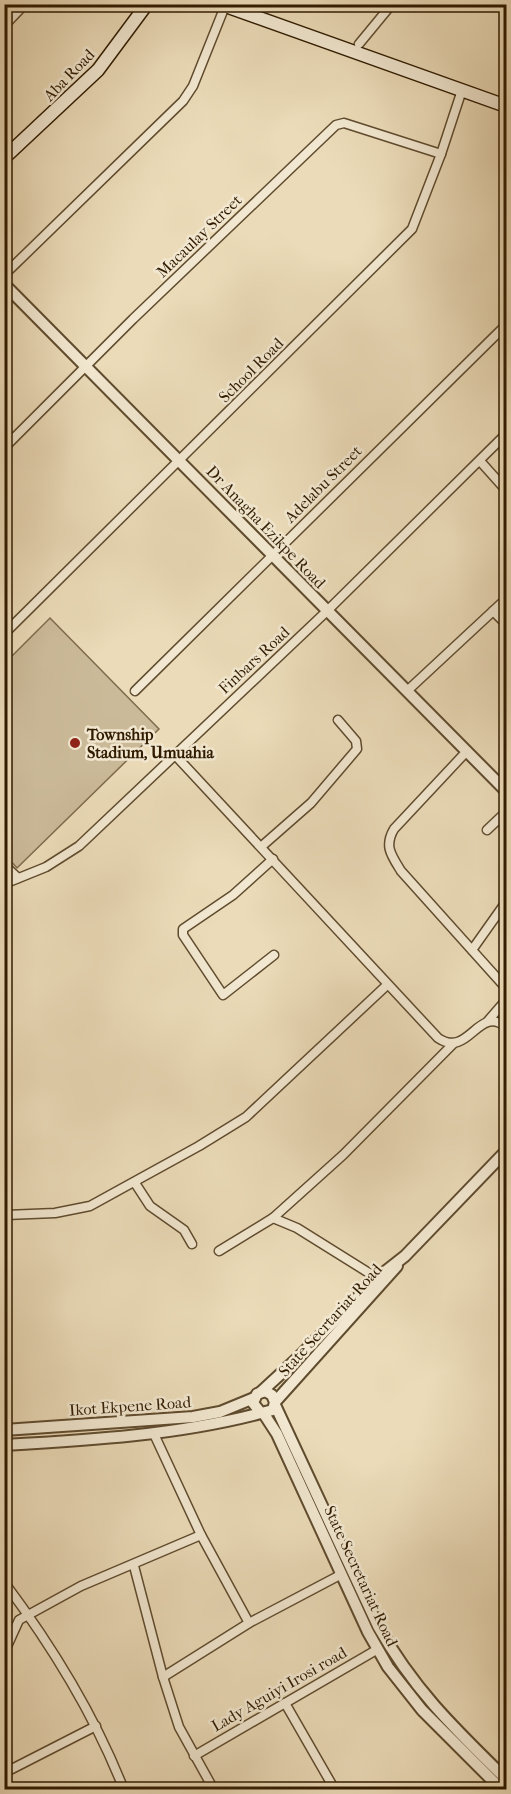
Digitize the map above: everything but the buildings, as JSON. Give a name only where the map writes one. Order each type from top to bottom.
[{"type":"main road","name":"Aba Road","points":[[4,148],[92,64],[136,4]]},
{"type":"main road","name":"Aba Road","points":[[4,158],[39,128],[98,70],[147,4]]},
{"type":"main road","points":[[244,4],[507,97]]},
{"type":"main road","points":[[222,5],[507,106]]},
{"type":"street","points":[[4,26],[25,4]]},
{"type":"street","points":[[359,44],[392,4]]},
{"type":"street","points":[[4,274],[183,101],[193,86],[222,5]]},
{"type":"street","name":"School Road","points":[[4,634],[181,461],[411,229],[441,154],[462,90]]},
{"type":"street","name":"Macaulay Street","points":[[4,448],[339,123],[441,154]]},
{"type":"street","name":"Dr Anagha Ezikpe Road","points":[[4,284],[507,791]]},
{"type":"street","name":"Adelabu Street","points":[[135,691],[507,325]]},
{"type":"street","name":"Finbars Road","points":[[4,884],[46,867],[79,846],[327,611],[507,434]]},
{"type":"street","points":[[480,461],[507,490]]},
{"type":"street","points":[[407,690],[507,599]]},
{"type":"street","points":[[493,611],[507,624]]},
{"type":"street","points":[[262,846],[311,803],[357,749],[356,741],[338,720]]},
{"type":"street","points":[[467,751],[394,829],[388,840],[388,849],[401,871],[507,988]]},
{"type":"street","points":[[175,755],[262,846],[387,985],[438,1038],[453,1044]]},
{"type":"street","points":[[488,830],[507,812]]},
{"type":"street","points":[[273,859],[233,895],[183,929],[183,935],[223,995],[274,956]]},
{"type":"street","points":[[4,865],[18,878]]},
{"type":"street","points":[[472,950],[507,902]]},
{"type":"street","points":[[6,1215],[55,1213],[90,1206],[135,1183],[246,1117],[387,985]]},
{"type":"street","points":[[219,1251],[273,1218],[342,1155],[453,1044],[492,1019],[507,1000]]},
{"type":"street","points":[[492,1019],[507,1027]]},
{"type":"street","points":[[405,1256],[507,1151]]},
{"type":"street","points":[[135,1183],[150,1206],[184,1230],[192,1244]]},
{"type":"street","points":[[273,1218],[297,1228],[377,1278]]},
{"type":"street","name":"Ikot Ekpene Road","points":[[4,1430],[193,1417],[220,1412],[257,1395],[300,1356],[377,1278],[405,1256]]},
{"type":"street","name":"State Secrtariat Road","points":[[262,1413],[275,1404],[388,1280],[405,1256]]},
{"type":"street","points":[[257,1395],[272,1395],[378,1626],[398,1661],[432,1705],[507,1779]]},
{"type":"street","name":"State Secretariat Road","points":[[257,1395],[254,1407],[262,1413],[277,1434],[378,1649],[398,1682],[422,1710],[502,1790]]},
{"type":"street","points":[[4,1445],[154,1434],[234,1421],[262,1413]]},
{"type":"street","points":[[154,1434],[201,1535],[249,1623]]},
{"type":"street","points":[[4,1653],[19,1620],[81,1587],[134,1566],[201,1535]]},
{"type":"street","points":[[134,1566],[163,1677],[179,1727],[214,1790]]},
{"type":"street","points":[[163,1677],[249,1623],[342,1574]]},
{"type":"street","points":[[4,1582],[29,1615],[96,1726],[124,1790]]},
{"type":"street","name":"Lady Aguiyi Irosi road","points":[[194,1756],[378,1649]]},
{"type":"street","points":[[285,1703],[335,1790]]},
{"type":"street","points":[[4,1773],[96,1726]]},
{"type":"shaded area","name":"Township Stadium, Umuahia","points":[[50,618],[159,729],[17,868],[5,855],[5,663]]},
{"type":"place","name":"Township Stadium, Umuahia","points":[[75,743]]}]
